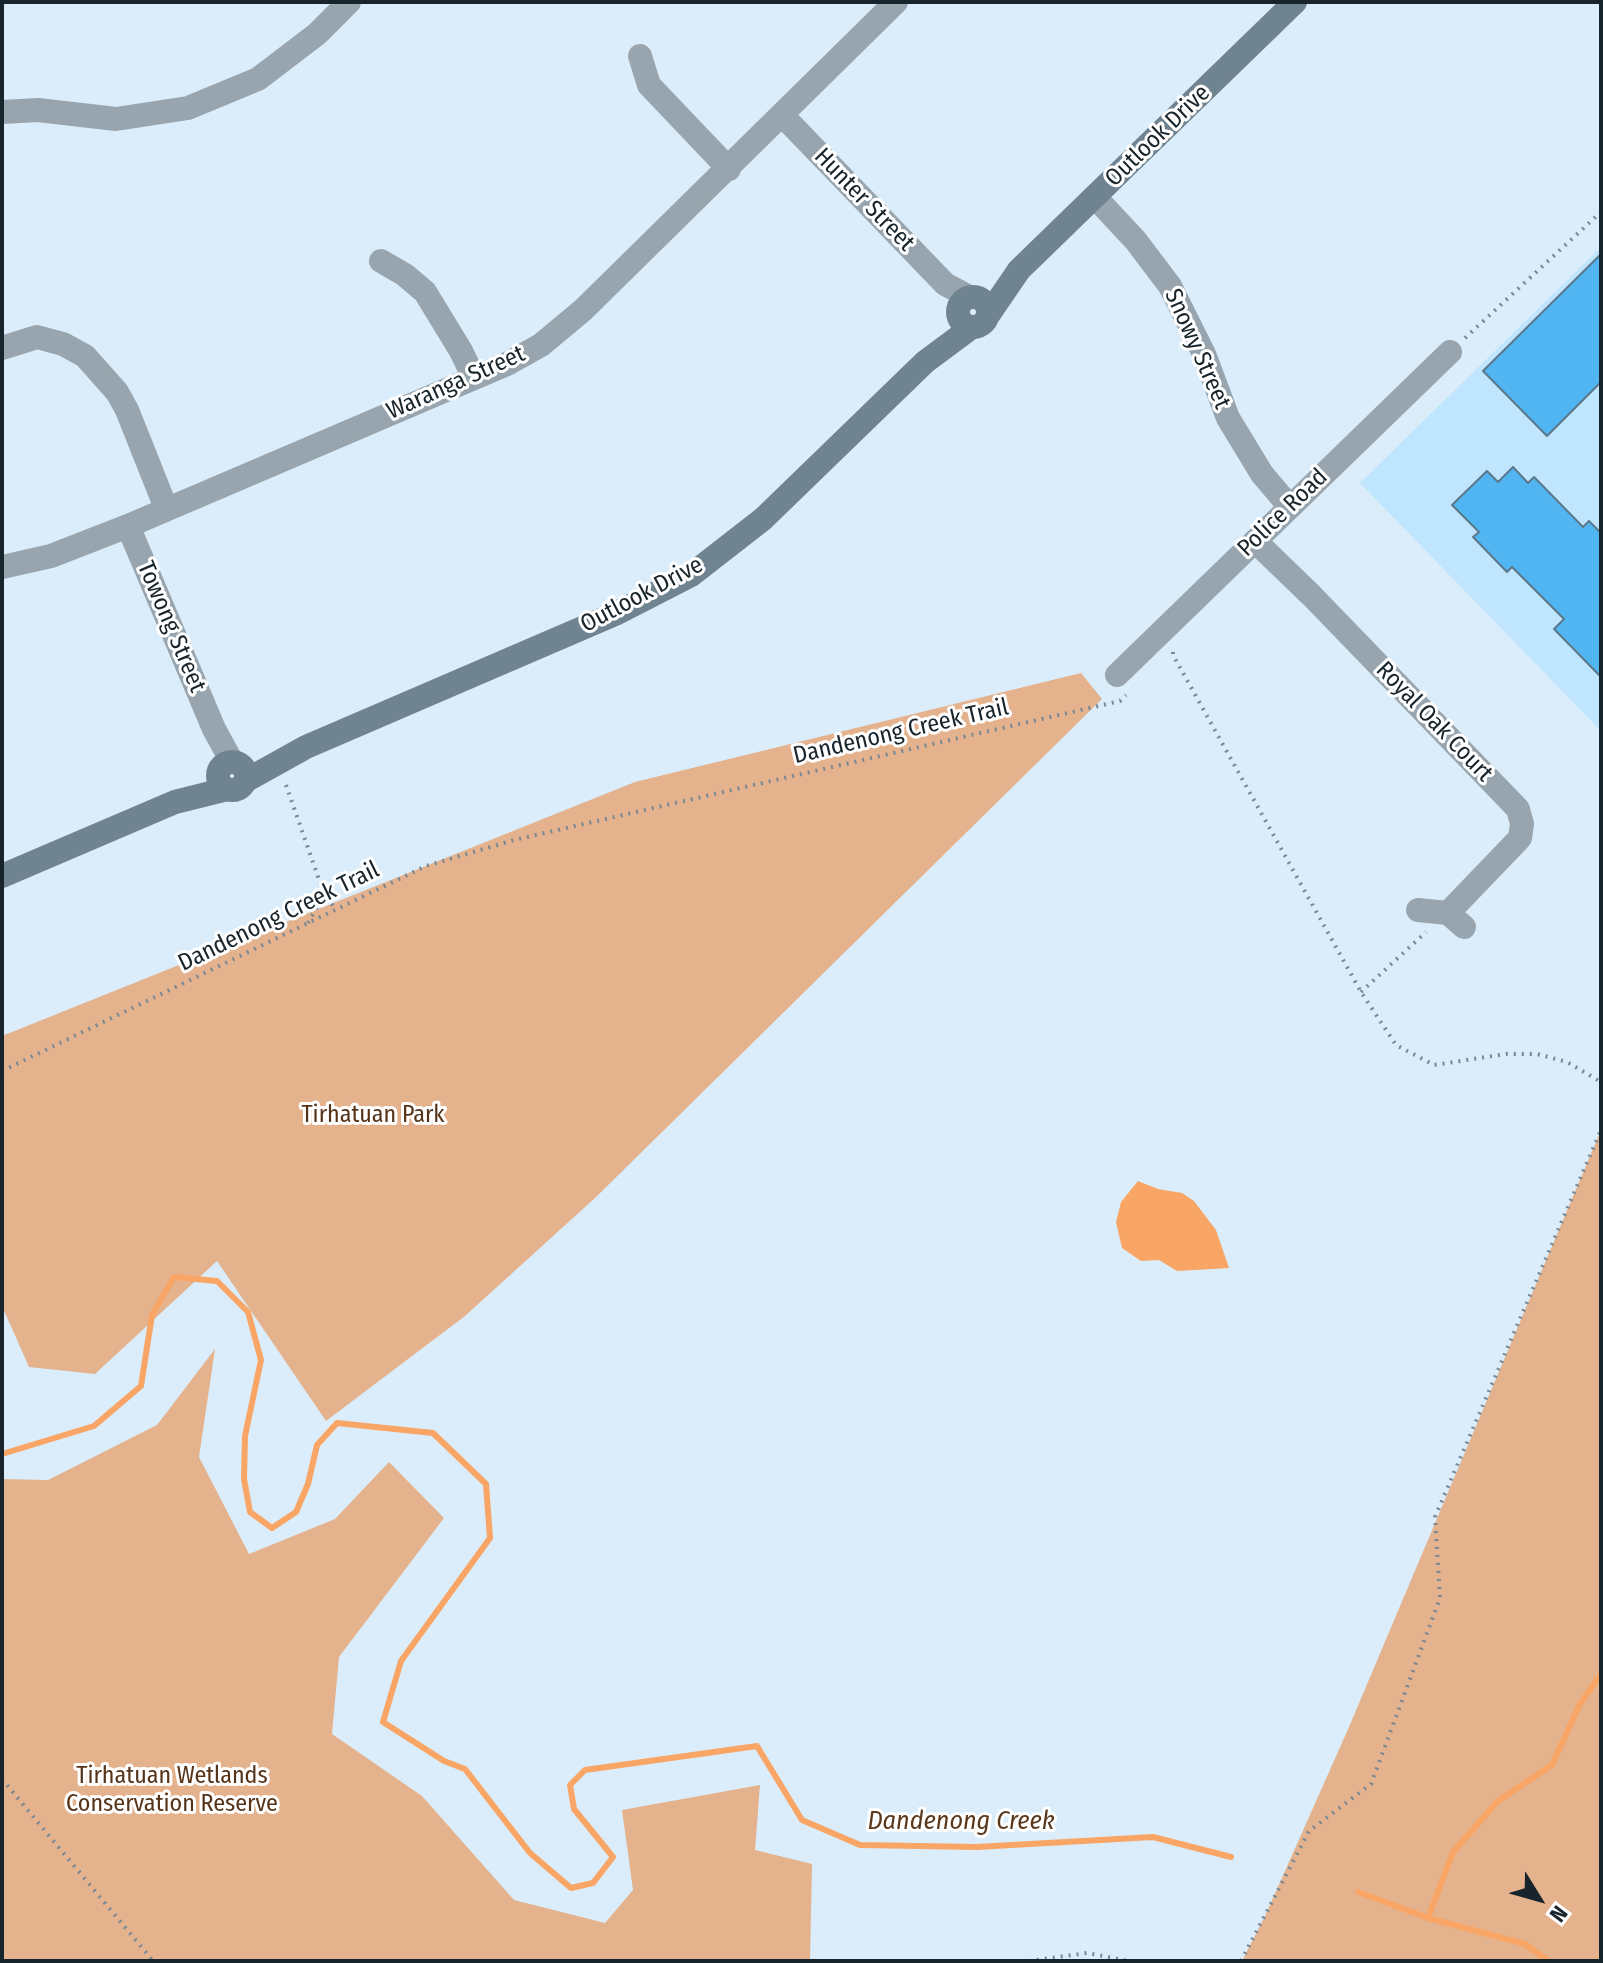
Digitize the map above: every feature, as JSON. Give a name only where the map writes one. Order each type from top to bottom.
[{"type":"street","points":[[2,112],[38,110],[116,119],[188,108],[258,79],[317,34],[349,2]]},
{"type":"street","name":"Waranga Street","points":[[2,567],[51,556],[128,526],[507,364],[541,345],[729,169],[896,2]]},
{"type":"street","name":"Outlook Drive","points":[[2,876],[175,802],[231,772],[306,747],[615,614],[691,575],[763,519],[925,362],[970,310],[1019,270],[1295,2]]},
{"type":"street","points":[[640,56],[649,85],[729,169]]},
{"type":"street","name":"Hunter Street","points":[[783,116],[970,310]]},
{"type":"street","name":"Snowy Street","points":[[1095,197],[1136,241],[1170,286],[1204,354],[1228,418],[1262,474],[1290,507]]},
{"type":"street","points":[[381,261],[425,292],[474,378]]},
{"type":"street","points":[[2,348],[37,337],[63,344],[85,356],[110,383],[127,410],[166,508]]},
{"type":"street","name":"Police Road","points":[[1124,683],[1255,541],[1450,352]]},
{"type":"street","name":"Towong Street","points":[[128,526],[231,772]]},
{"type":"street","name":"Royal Oak Court","points":[[1255,541],[1518,809],[1522,824],[1520,838],[1456,920],[1422,920]]},
{"type":"path","points":[[1450,352],[1601,212]]},
{"type":"path","points":[[1163,661],[1173,651],[1361,992],[1396,1045],[1434,1065],[1506,1054],[1537,1054],[1567,1062],[1601,1082]]},
{"type":"path","name":"Dandenong Creek Trail","points":[[2,1071],[426,866],[514,840],[1120,701],[1124,683]]},
{"type":"path","points":[[286,785],[324,894],[336,910]]},
{"type":"path","points":[[308,923],[324,894]]},
{"type":"path","points":[[1361,992],[1422,920]]},
{"type":"path","points":[[1241,1961],[1309,1831],[1371,1784],[1440,1598],[1435,1517],[1601,1130]]},
{"type":"path","points":[[2,1779],[153,1961]]},
{"type":"path","points":[[1029,1961],[1087,1953],[1129,1961]]},
{"type":"shaded area","points":[[1601,247],[1601,731],[1360,483]]},
{"type":"shaded area","points":[[1138,1181],[1158,1189],[1182,1193],[1194,1201],[1216,1230],[1229,1268],[1177,1271],[1159,1260],[1141,1261],[1122,1248],[1116,1222],[1121,1202]]},
{"type":"green space","name":"Tirhatuan Park","points":[[1081,673],[1102,699],[595,1198],[465,1316],[326,1421],[217,1261],[95,1374],[29,1367],[2,1306],[2,1036],[635,782]]},
{"type":"green space","points":[[1601,1130],[1601,1961],[1242,1961],[1349,1727]]},
{"type":"green space","name":"Tirhatuan Wetlands Conservation Reserve","points":[[215,1349],[199,1457],[249,1554],[335,1519],[389,1462],[444,1518],[339,1657],[332,1734],[422,1796],[514,1900],[605,1923],[633,1890],[622,1810],[760,1785],[755,1850],[812,1864],[810,1961],[2,1961],[2,1479],[48,1480],[157,1425]]},
{"type":"building","points":[[1601,254],[1601,382],[1547,436],[1483,371]]},
{"type":"building","points":[[1513,467],[1528,483],[1534,477],[1583,527],[1589,521],[1601,533],[1601,677],[1554,629],[1564,619],[1512,567],[1507,572],[1473,537],[1479,532],[1452,505],[1487,471],[1498,482]]},
{"type":"waterway","name":"Dandenong Creek","points":[[2,1454],[94,1426],[141,1386],[152,1315],[174,1277],[217,1281],[248,1312],[261,1360],[245,1436],[244,1479],[250,1512],[272,1528],[296,1512],[308,1484],[317,1445],[337,1423],[433,1433],[486,1484],[490,1538],[401,1661],[383,1722],[444,1761],[465,1769],[530,1853],[571,1888],[593,1883],[613,1857],[574,1809],[570,1785],[585,1770],[757,1746],[802,1820],[860,1845],[977,1847],[1153,1837],[1231,1857]]},
{"type":"waterway","name":"Dandenong Creek","points":[[1358,1892],[1428,1918],[1453,1852],[1498,1801],[1552,1765],[1580,1704],[1601,1674]]},
{"type":"waterway","points":[[1428,1918],[1525,1944],[1548,1961]]}]
